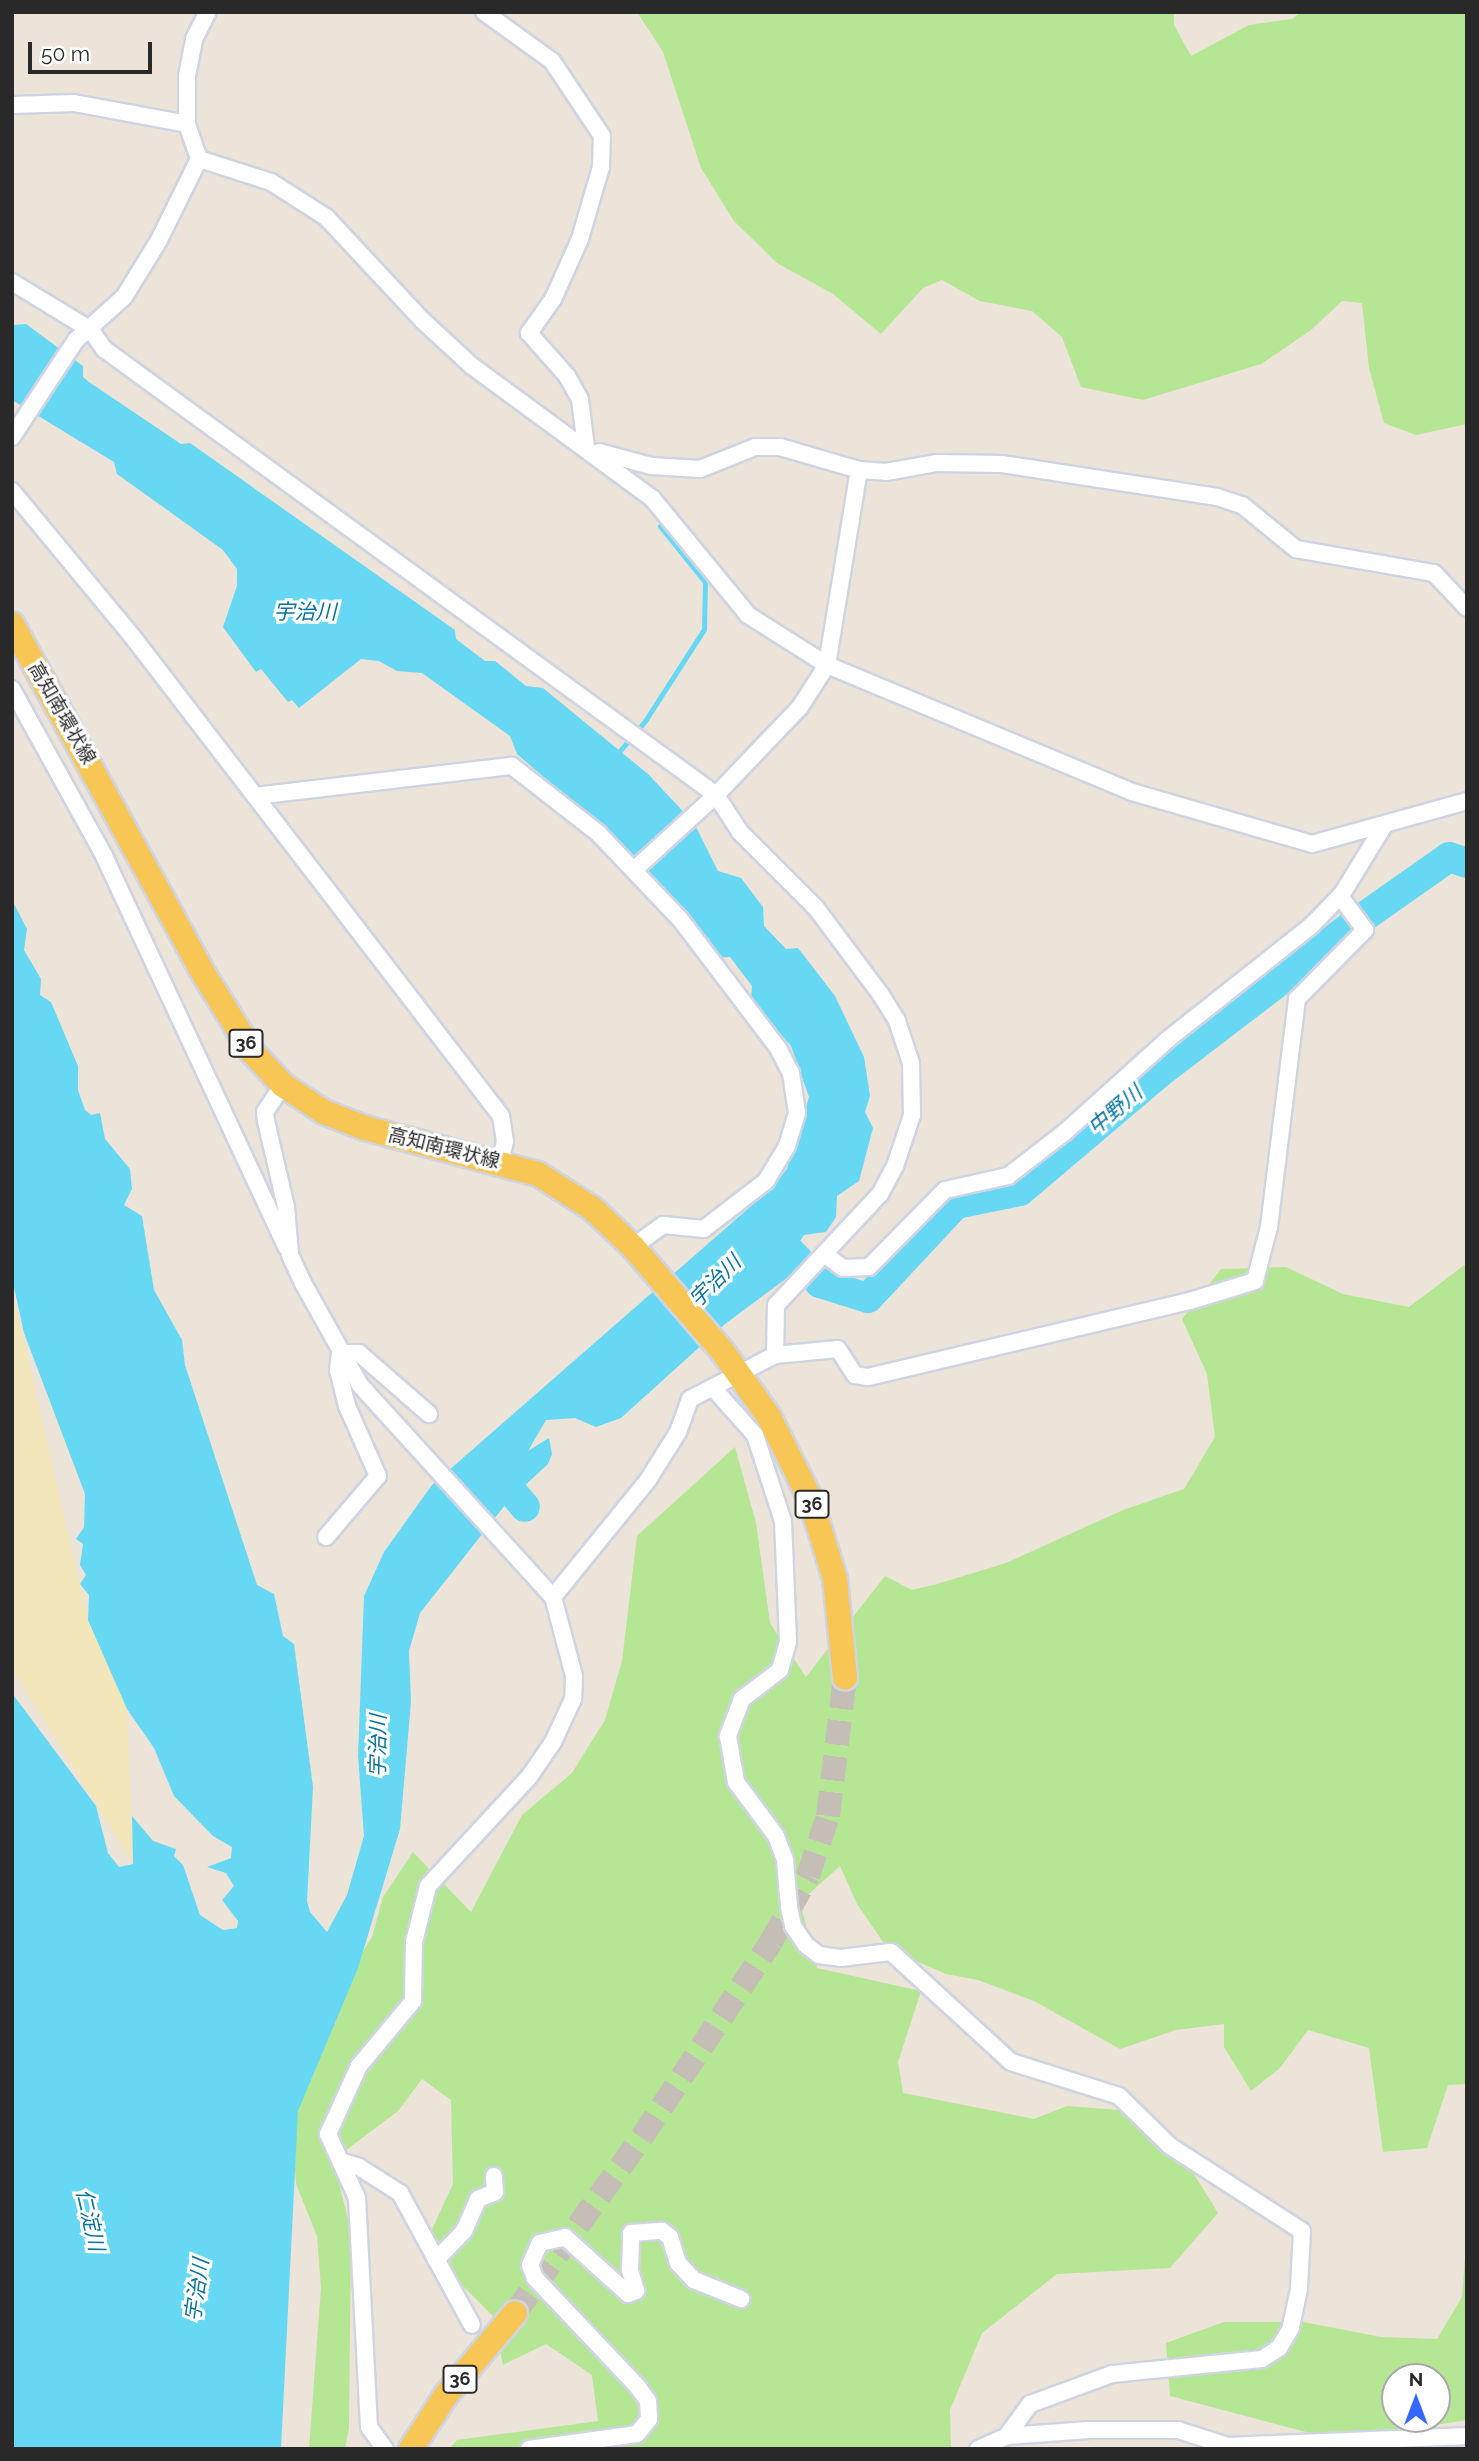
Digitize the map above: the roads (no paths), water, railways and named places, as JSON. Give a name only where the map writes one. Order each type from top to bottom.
[{"type":"main road","name":"高知南環状線","points":[[12,624],[200,968],[253,1052],[283,1085],[324,1112],[365,1128],[538,1174],[593,1209],[633,1247],[723,1352],[791,1455],[810,1498],[835,1579],[845,1678]]},
{"type":"main road","name":"36","points":[[411,2449],[446,2395],[515,2313]]},
{"type":"street","points":[[15,434],[76,340],[91,330],[124,297],[159,240],[199,159],[187,124],[187,76],[194,39],[208,12]]},
{"type":"street","points":[[484,12],[552,61],[602,136],[601,167],[580,239],[553,299],[529,333],[567,376],[580,399],[586,448]]},
{"type":"street","points":[[12,105],[74,103],[187,124]]},
{"type":"street","points":[[199,159],[271,182],[326,217],[422,320],[471,366],[652,498],[748,615],[827,664],[1132,792],[1312,844],[1383,827],[1467,801]]},
{"type":"street","points":[[12,282],[91,330],[104,349],[645,742],[713,798],[740,832],[816,908],[881,995],[897,1021],[911,1063],[912,1115],[895,1167],[880,1195],[827,1256],[776,1305],[775,1355]]},
{"type":"street","points":[[586,448],[651,466],[700,469],[755,447],[780,447],[859,470],[886,472],[937,463],[1002,464],[1217,497],[1242,505],[1296,549],[1434,573],[1467,608]]},
{"type":"street","points":[[638,867],[713,798],[805,701],[827,664],[859,470]]},
{"type":"street","points":[[12,491],[132,636],[501,1116],[505,1141],[500,1162]]},
{"type":"street","points":[[12,690],[104,856],[290,1255],[340,1353],[389,1421],[553,1597],[575,1676],[564,1723],[528,1777],[428,1885],[414,1942],[413,2001],[359,2066],[328,2134],[357,2198],[369,2427],[385,2449]]},
{"type":"street","points":[[255,796],[512,766],[567,806],[638,867],[778,1048],[791,1073],[797,1113],[787,1146],[766,1181],[704,1228],[663,1226],[633,1247]]},
{"type":"street","points":[[827,1256],[843,1268],[869,1268],[945,1189],[1008,1175],[1065,1132],[1167,1040],[1311,926],[1340,896],[1383,827]]},
{"type":"street","points":[[553,1597],[648,1480],[678,1432],[690,1399],[740,1376],[775,1355],[838,1349],[855,1374],[868,1377],[1190,1301],[1255,1281],[1269,1227],[1297,999],[1365,930],[1340,896]]},
{"type":"street","points":[[283,1085],[265,1112],[286,1207],[290,1255]]},
{"type":"street","points":[[340,1353],[359,1353],[429,1414]]},
{"type":"street","points":[[326,1537],[378,1476],[347,1406],[338,1371],[340,1353]]},
{"type":"street","points":[[713,1388],[755,1435],[783,1521],[788,1642],[780,1670],[742,1699],[728,1736],[736,1782],[776,1836],[785,1860],[793,1926],[806,1944],[820,1955],[840,1958],[891,1952],[1011,2062],[1119,2096],[1170,2146],[1302,2231],[1299,2290],[1291,2328],[1279,2348],[1262,2359],[1112,2374],[1030,2404],[1007,2436]]},
{"type":"street","points":[[341,2161],[359,2166],[400,2193],[472,2325]]},
{"type":"street","points":[[436,2260],[464,2231],[478,2199],[495,2192],[494,2176]]},
{"type":"street","points":[[529,2449],[637,2434],[649,2419],[648,2401],[638,2387],[535,2278],[530,2265],[540,2243],[565,2237],[628,2294],[636,2291],[630,2270],[631,2234],[662,2231],[670,2237],[678,2263],[694,2280],[741,2298]]},
{"type":"street","points":[[978,2449],[1007,2436],[1178,2430],[1228,2446],[1374,2446],[1467,2436]]},
{"type":"water","points":[[26,324],[83,366],[83,377],[89,382],[181,444],[190,443],[455,630],[456,639],[485,661],[495,661],[526,686],[543,688],[648,774],[694,823],[718,871],[741,878],[763,907],[764,926],[786,949],[798,948],[835,996],[864,1057],[870,1096],[865,1112],[873,1128],[859,1181],[837,1196],[836,1217],[826,1232],[804,1235],[798,1244],[807,1263],[725,1324],[621,1418],[596,1427],[575,1418],[546,1420],[528,1451],[549,1438],[552,1454],[548,1464],[509,1500],[420,1613],[409,1651],[411,1702],[400,1829],[358,1968],[298,2111],[281,2449],[12,2449],[12,1693],[96,1806],[108,1853],[119,1867],[133,1864],[132,1816],[153,1841],[176,1849],[174,1856],[183,1865],[200,1915],[223,1930],[237,1928],[238,1921],[222,1900],[234,1886],[226,1873],[207,1867],[231,1858],[232,1847],[213,1836],[174,1796],[154,1748],[127,1709],[88,1620],[89,1595],[80,1584],[86,1575],[80,1565],[83,1544],[76,1539],[84,1527],[85,1494],[24,1333],[12,1278],[12,900],[27,929],[24,950],[41,979],[40,995],[51,1002],[78,1066],[78,1090],[85,1110],[91,1115],[100,1113],[105,1139],[130,1169],[132,1189],[124,1205],[142,1216],[154,1290],[182,1340],[185,1365],[257,1585],[274,1594],[283,1636],[294,1644],[313,1787],[307,1901],[310,1912],[327,1932],[347,1895],[364,1836],[358,1756],[364,1596],[384,1552],[432,1485],[766,1193],[787,1169],[809,1097],[791,1046],[751,1000],[752,986],[730,957],[712,958],[709,938],[702,937],[602,827],[517,754],[510,736],[422,673],[397,671],[379,661],[361,659],[299,708],[292,700],[288,702],[261,669],[256,672],[223,627],[237,586],[237,569],[223,550],[117,474],[114,462],[12,400],[12,325]]},
{"type":"waterway","points":[[618,753],[645,721],[704,629],[705,582],[660,526]]},
{"type":"waterway","name":"中野川","points":[[785,1246],[820,1283],[868,1298],[956,1204],[1020,1191],[1159,1073],[1351,926],[1449,857],[1467,863]]},
{"type":"waterway","points":[[497,1474],[525,1507]]},
{"type":"tunnel","points":[[515,2313],[642,2137],[771,1942],[808,1876],[828,1816],[845,1677]]},
{"type":"water label","name":"宇治川","points":[[305,612]]},
{"type":"water label","name":"宇治川","points":[[715,1281]]},
{"type":"water label","name":"宇治川","points":[[378,1746]]},
{"type":"water label","name":"仁淀川","points":[[90,2220]]},
{"type":"water label","name":"宇治川","points":[[197,2290]]}]
